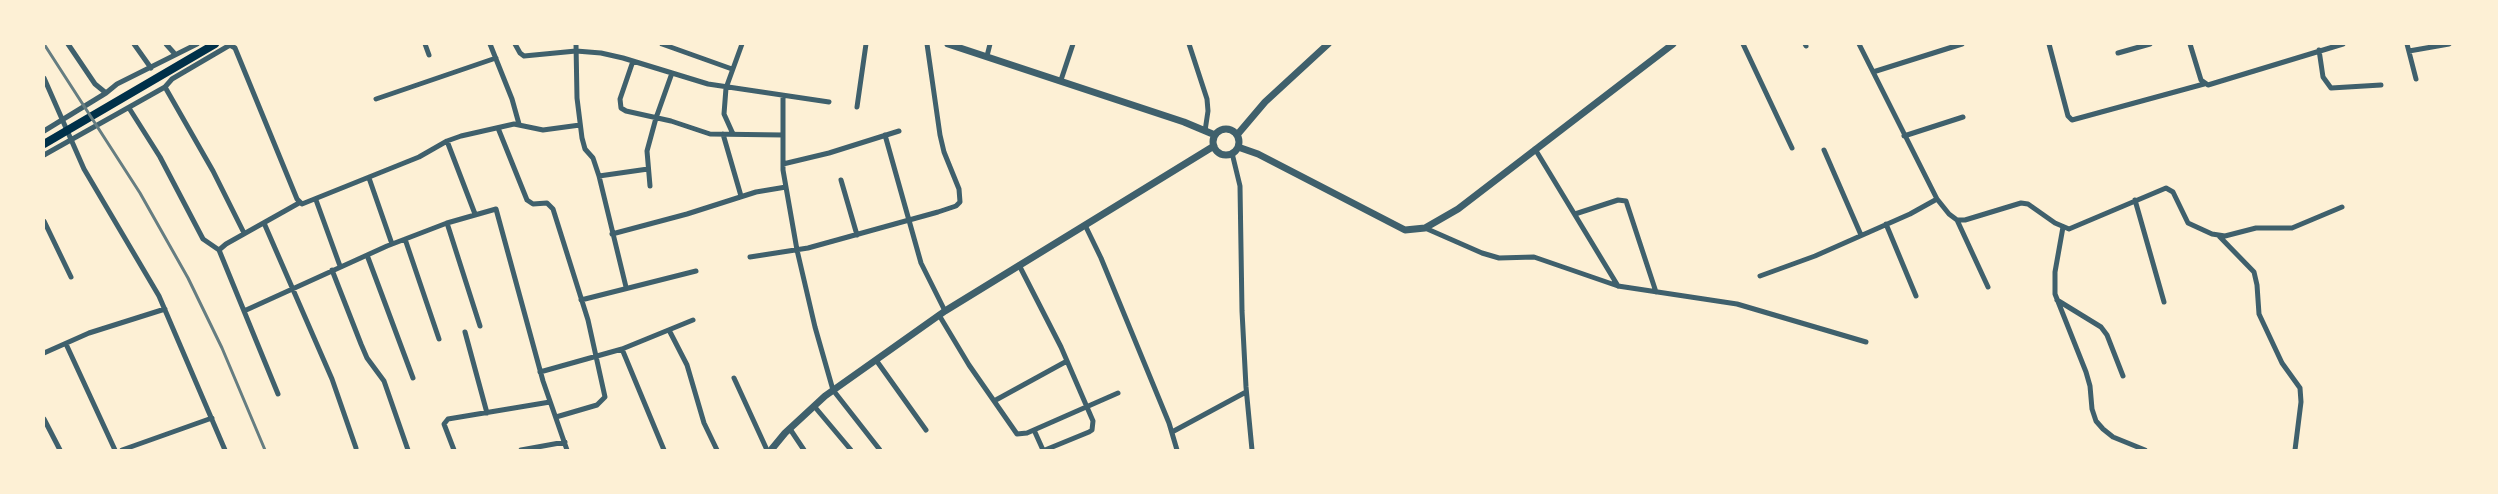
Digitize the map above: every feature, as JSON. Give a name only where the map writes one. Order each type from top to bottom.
[{"type":"main road","points":[[44,144],[215,44]]},
{"type":"street","points":[[68,44],[87,74],[106,93]]},
{"type":"street","points":[[134,44],[151,68]]},
{"type":"street","points":[[166,44],[174,53]]},
{"type":"street","points":[[44,131],[117,84],[151,68],[174,53],[178,54],[197,44]]},
{"type":"street","points":[[425,44],[429,55]]},
{"type":"street","points":[[490,44],[512,99],[519,124]]},
{"type":"street","points":[[515,44],[524,56],[576,51],[601,53],[726,88],[829,102]]},
{"type":"street","points":[[576,44],[576,98],[584,145],[593,158],[599,176],[626,287]]},
{"type":"street","points":[[662,44],[732,69]]},
{"type":"street","points":[[733,134],[724,114],[726,88],[742,44]]},
{"type":"street","points":[[856,107],[866,44]]},
{"type":"street","points":[[750,257],[797,250],[956,206],[961,196],[940,135],[927,44]]},
{"type":"street","points":[[948,44],[1061,80],[1215,135]]},
{"type":"street","points":[[987,56],[990,44]]},
{"type":"street","points":[[1061,80],[1073,44]]},
{"type":"street","points":[[1189,44],[1207,99],[1205,131]]},
{"type":"street","points":[[1238,147],[1258,154],[1405,230],[1425,228],[1458,209],[1673,44]]},
{"type":"street","points":[[1743,44],[1792,148]]},
{"type":"street","points":[[1859,44],[1937,199],[1957,220],[1988,287]]},
{"type":"street","points":[[1873,72],[1962,44]]},
{"type":"street","points":[[2049,44],[2068,116],[2072,120],[2215,83],[2343,44]]},
{"type":"street","points":[[2118,53],[2150,44]]},
{"type":"street","points":[[2190,44],[2204,84]]},
{"type":"street","points":[[2407,44],[2416,79]]},
{"type":"street","points":[[2409,51],[2449,44]]},
{"type":"street","points":[[44,155],[129,108],[165,87],[172,79],[233,45],[299,202],[305,204],[419,157],[447,141],[519,124],[543,130],[580,125]]},
{"type":"street","points":[[1214,146],[1223,154],[1232,153],[1238,147],[1237,135],[1265,102],[1326,45]]},
{"type":"street","points":[[2319,50],[2324,77],[2331,88],[2381,85]]},
{"type":"street","points":[[376,99],[496,58]]},
{"type":"street","points":[[633,61],[620,105],[626,111],[703,132],[783,135]]},
{"type":"street","points":[[651,186],[647,152],[672,73]]},
{"type":"street","points":[[44,78],[70,140],[165,309],[225,450]]},
{"type":"street","points":[[165,87],[213,171],[244,233]]},
{"type":"street","points":[[783,96],[783,164],[786,187],[797,250],[833,390],[880,450]]},
{"type":"street","points":[[129,108],[160,157],[203,239],[219,250],[278,394]]},
{"type":"street","points":[[1904,136],[1963,117]]},
{"type":"street","points":[[498,128],[527,200],[533,204],[547,203],[553,209],[596,357],[604,400],[597,405],[556,417]]},
{"type":"street","points":[[1215,135],[1226,129],[1237,135]]},
{"type":"street","points":[[783,164],[829,153],[899,130]]},
{"type":"street","points":[[723,134],[741,196]]},
{"type":"street","points":[[885,135],[921,263],[942,313],[969,365],[1017,434],[1022,435],[1118,393]]},
{"type":"street","points":[[1214,146],[1215,135]]},
{"type":"street","points":[[447,141],[475,214]]},
{"type":"street","points":[[771,450],[790,429],[833,390],[942,313],[1214,146]]},
{"type":"street","points":[[1535,149],[1618,286]]},
{"type":"street","points":[[1824,150],[1861,235]]},
{"type":"street","points":[[1232,153],[1240,186],[1242,311],[1246,392],[1252,450]]},
{"type":"street","points":[[599,176],[648,169]]},
{"type":"street","points":[[369,178],[392,244]]},
{"type":"street","points":[[841,180],[857,235]]},
{"type":"street","points":[[612,234],[687,214],[741,196],[786,187]]},
{"type":"street","points":[[1957,220],[1965,220],[2021,203],[2028,204],[2063,227],[2075,228],[2160,189],[2171,190],[2188,223],[2219,236],[2254,272],[2259,314],[2282,363],[2300,388],[2301,402],[2295,450]]},
{"type":"street","points":[[1760,276],[1861,235],[1937,199]]},
{"type":"street","points":[[316,200],[340,266]]},
{"type":"street","points":[[1575,214],[1618,200],[1626,201],[1656,292]]},
{"type":"street","points":[[2134,200],[2164,302]]},
{"type":"street","points":[[219,250],[225,243],[299,202]]},
{"type":"street","points":[[2219,236],[2256,228],[2292,228],[2342,207]]},
{"type":"street","points":[[244,311],[392,244],[447,223],[496,208],[540,372],[567,450]]},
{"type":"street","points":[[44,221],[71,278]]},
{"type":"street","points":[[264,223],[332,379],[356,448]]},
{"type":"street","points":[[447,223],[480,326]]},
{"type":"street","points":[[1886,224],[1916,296]]},
{"type":"street","points":[[1085,225],[1110,280],[1172,432],[1177,450]]},
{"type":"street","points":[[2063,227],[2054,283],[2058,300],[2086,372],[2096,421],[2114,436],[2145,450]]},
{"type":"street","points":[[1425,228],[1499,258],[1534,257],[1618,286],[1686,295],[1764,310],[1866,342]]},
{"type":"street","points":[[405,239],[439,339]]},
{"type":"street","points":[[366,255],[413,378]]},
{"type":"street","points":[[1019,265],[1067,361],[1093,422],[1092,430],[1044,450],[1034,430]]},
{"type":"street","points":[[332,270],[367,358],[384,381],[408,450]]},
{"type":"street","points":[[581,300],[696,271]]},
{"type":"street","points":[[2058,300],[2101,327],[2107,335],[2123,376]]},
{"type":"street","points":[[44,353],[89,333],[165,309]]},
{"type":"street","points":[[540,372],[622,349],[693,320]]},
{"type":"street","points":[[669,330],[687,365],[704,423],[717,450]]},
{"type":"street","points":[[465,332],[487,412]]},
{"type":"street","points":[[66,344],[115,450]]},
{"type":"street","points":[[622,349],[664,450]]},
{"type":"street","points":[[876,360],[926,430]]},
{"type":"street","points":[[994,401],[1067,361]]},
{"type":"street","points":[[734,378],[766,450]]},
{"type":"street","points":[[1172,432],[1246,392]]},
{"type":"street","points":[[454,450],[444,424],[445,421],[550,402]]},
{"type":"street","points":[[814,406],[851,450]]},
{"type":"street","points":[[122,450],[138,448],[212,418]]},
{"type":"street","points":[[44,419],[60,450]]},
{"type":"street","points":[[790,429],[804,450]]},
{"type":"street","points":[[521,450],[565,442]]},
{"type":"railway","points":[[44,44],[140,193],[188,278],[222,348],[265,450]]}]
